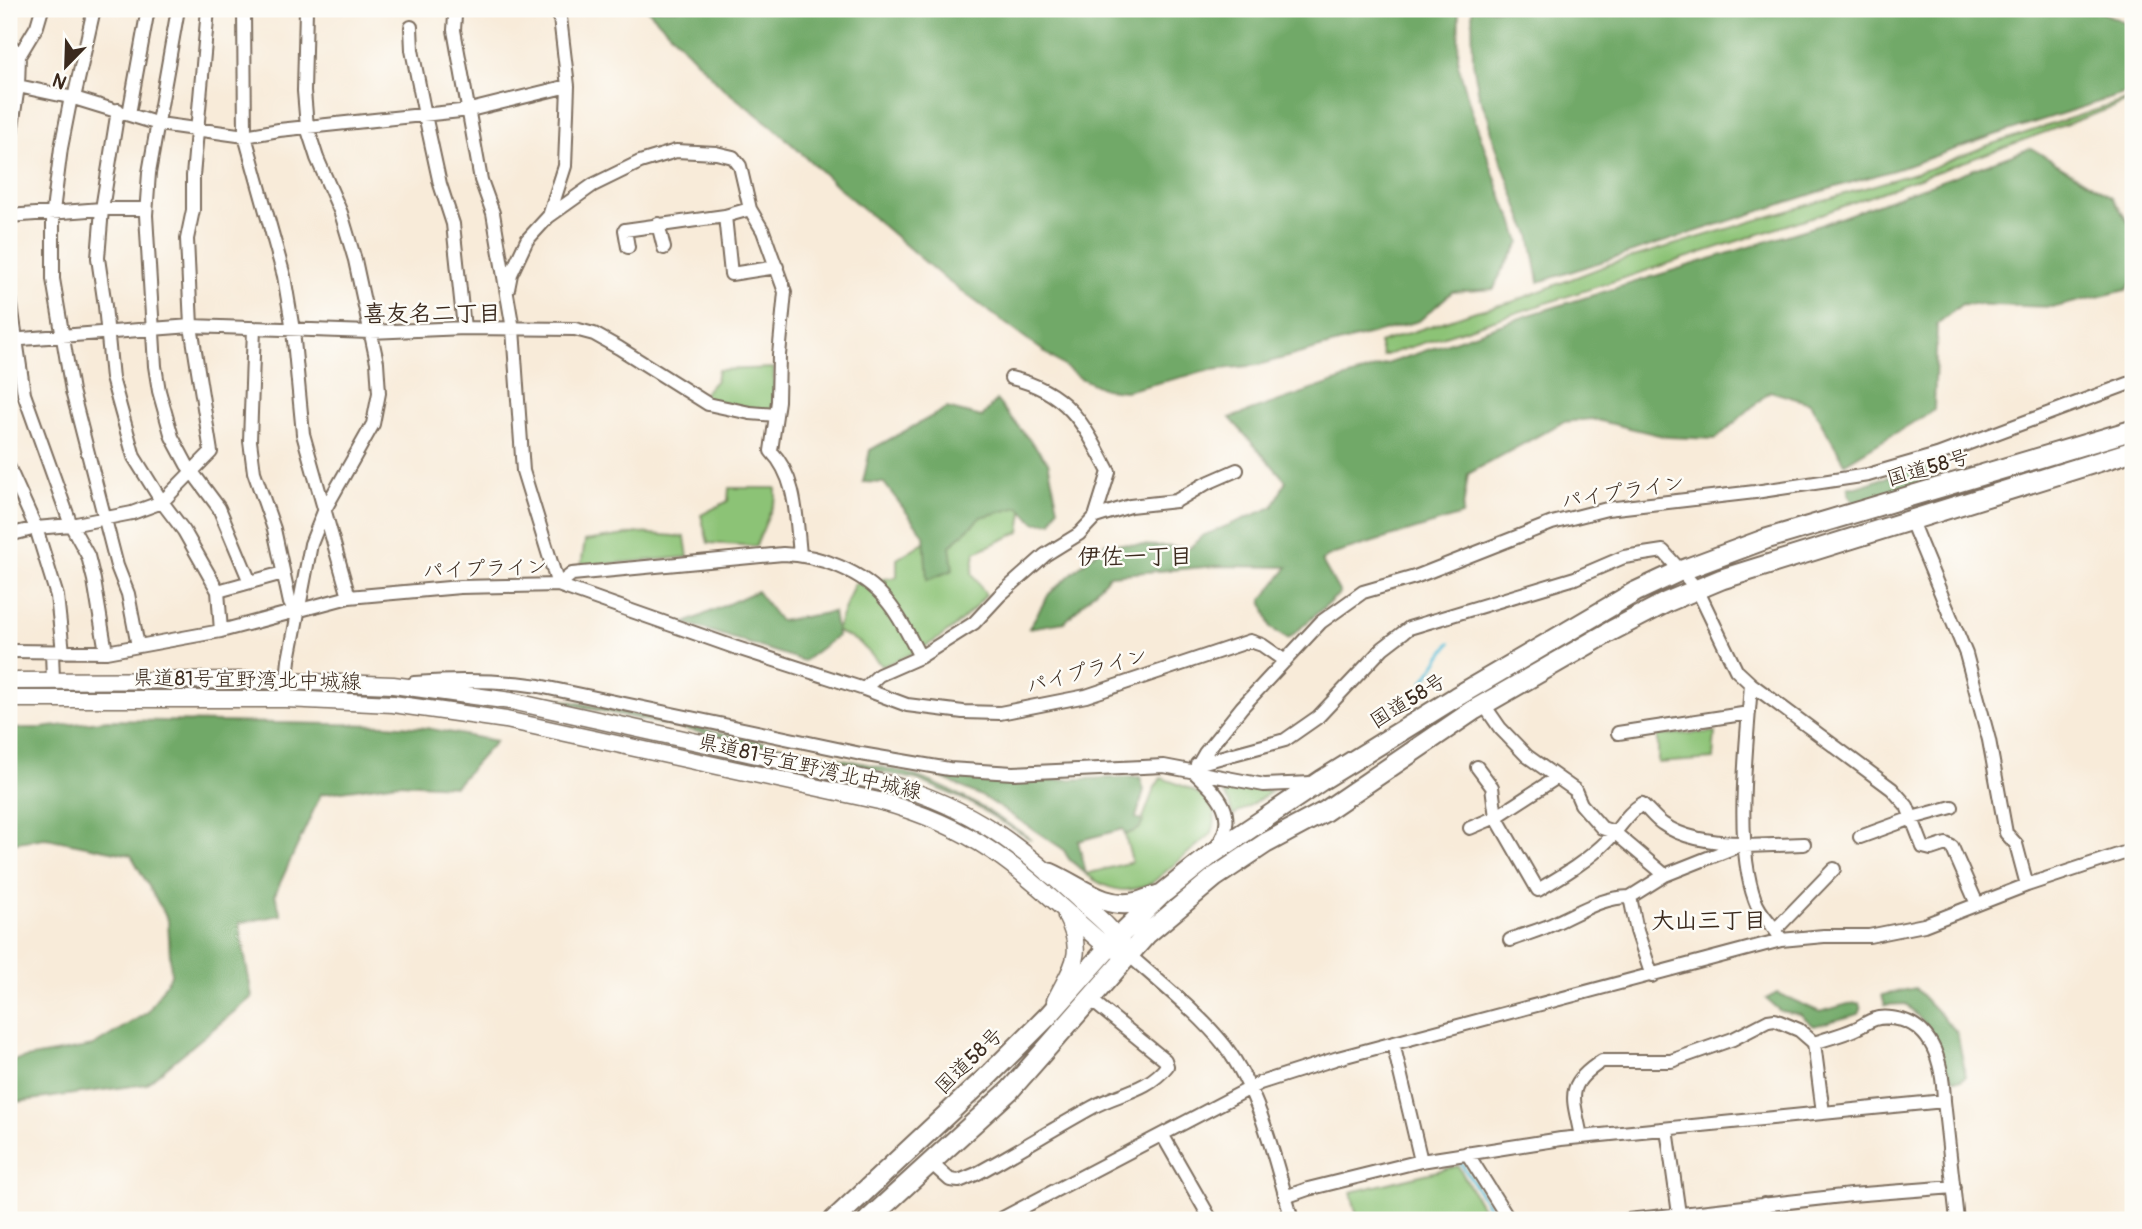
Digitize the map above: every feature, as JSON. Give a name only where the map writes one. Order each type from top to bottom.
[{"type":"highway","name":"国道58号","points":[[834,1220],[990,1074],[1048,1016],[1113,942],[1163,894],[1212,854],[1322,780],[1553,639],[1635,592],[1680,571],[1766,539],[2133,430]]},
{"type":"highway","name":"国道58号","points":[[868,1220],[1010,1090],[1153,928],[1215,877],[1266,843],[1324,812],[1484,705],[1613,631],[1697,589],[1750,569],[2133,451]]},
{"type":"highway","points":[[1050,873],[1108,902],[1137,902],[1163,894]]},
{"type":"main road","name":"県道81号宜野湾北中城線","points":[[9,681],[287,681],[393,685],[511,702],[916,791],[986,824],[1019,847],[1050,873],[1113,942]]},
{"type":"main road","name":"県道81号宜野湾北中城線","points":[[9,699],[285,699],[393,704],[506,720],[850,794],[907,808],[957,830],[993,852],[1063,910],[1128,954]]},
{"type":"main road","points":[[1048,1016],[1076,959],[1076,938],[1063,910]]},
{"type":"street","points":[[9,147],[18,86],[19,56],[37,26],[43,9]]},
{"type":"street","points":[[94,9],[61,148],[53,211],[53,279],[72,391],[117,566],[128,594],[138,646]]},
{"type":"street","points":[[148,9],[102,209],[98,258],[112,378],[134,457],[184,531],[218,591],[221,631]]},
{"type":"street","points":[[178,9],[149,173],[146,209],[155,366],[172,437],[187,465],[219,508],[250,583]]},
{"type":"street","points":[[9,535],[36,528],[71,525],[132,513],[162,502],[211,452],[191,326],[187,239],[193,210],[193,176],[208,9]]},
{"type":"street","points":[[244,9],[245,136],[284,275],[293,330],[303,434],[349,597]]},
{"type":"street","points":[[285,699],[311,544],[325,509],[365,439],[377,410],[379,377],[355,260],[341,213],[307,127],[304,106],[306,9]]},
{"type":"street","points":[[548,217],[565,166],[568,86],[559,9]]},
{"type":"street","points":[[455,16],[454,30],[481,180],[494,213],[513,329],[523,471],[558,585],[572,574],[800,554],[855,573],[866,582],[886,600],[920,657]]},
{"type":"street","points":[[411,27],[412,50],[425,115],[440,184],[453,224],[464,328]]},
{"type":"street","points":[[9,43],[19,56]]},
{"type":"street","points":[[18,86],[72,98],[159,124],[245,136],[470,110],[568,86]]},
{"type":"street","points":[[507,296],[511,274],[527,240],[548,217],[593,185],[640,162],[676,151],[716,153],[733,157],[740,166],[750,209],[763,231],[786,292],[771,451],[781,461],[792,486],[800,554]]},
{"type":"street","points":[[9,216],[53,211],[146,209]]},
{"type":"street","points":[[628,247],[625,230],[750,209]]},
{"type":"street","points":[[725,215],[732,274],[776,267]]},
{"type":"street","points":[[658,224],[663,248]]},
{"type":"street","points":[[9,291],[12,340],[24,394],[71,525],[88,556],[106,652]]},
{"type":"street","points":[[12,340],[191,326],[370,331],[575,329],[594,334],[708,404],[750,413],[776,415]]},
{"type":"street","points":[[254,328],[250,441],[254,472],[274,529],[290,603],[298,610]]},
{"type":"street","points":[[864,689],[879,675],[920,657],[974,622],[1045,555],[1079,534],[1094,517],[1109,472],[1087,429],[1068,407],[1049,392],[1011,378]]},
{"type":"street","name":"パイプライン","points":[[9,651],[106,652],[221,631],[349,597],[460,587],[558,585],[907,705],[963,712],[1000,713],[1086,696],[1250,641],[1262,645],[1285,661],[1321,622],[1363,592],[1415,577],[1552,523],[1607,509],[1755,492],[1868,475],[1937,455],[2133,382]]},
{"type":"street","points":[[9,468],[36,528],[57,596],[58,652],[53,680]]},
{"type":"street","points":[[1094,517],[1130,506],[1176,501],[1237,470]]},
{"type":"street","points":[[1911,521],[1966,654],[1989,740],[2006,833],[2016,844],[2027,885]]},
{"type":"street","points":[[1196,768],[1285,740],[1318,717],[1383,648],[1409,628],[1575,578],[1624,557],[1663,551],[1697,589],[1736,670],[1892,789],[1907,806],[1923,847],[1931,849],[1946,844],[1952,847],[1977,904]]},
{"type":"street","points":[[218,591],[283,573]]},
{"type":"street","points":[[1196,768],[1242,707],[1285,661]]},
{"type":"street","points":[[393,685],[453,680],[507,681],[862,754],[948,769],[1013,773],[1152,766],[1196,768],[1251,784],[1276,786],[1310,784],[1322,780]]},
{"type":"street","points":[[1751,684],[1744,796],[1745,845],[1755,901],[1779,934]]},
{"type":"street","points":[[506,720],[511,702],[523,689],[539,686]]},
{"type":"street","points":[[1484,705],[1500,728],[1527,757],[1575,790],[1581,804],[1602,828],[1614,832],[1665,875]]},
{"type":"street","points":[[1618,733],[1749,713]]},
{"type":"street","points":[[1477,766],[1492,787],[1496,817],[1538,890],[1564,875],[1609,839],[1642,804],[1663,824],[1681,833],[1721,843],[1804,844]]},
{"type":"street","points":[[1196,768],[1216,793],[1227,819],[1223,838],[1212,854]]},
{"type":"street","points":[[1470,828],[1496,817],[1556,778]]},
{"type":"street","points":[[1860,837],[1952,807]]},
{"type":"street","points":[[1510,940],[1555,924],[1585,908],[1616,897],[1630,897],[1665,875],[1745,845]]},
{"type":"street","points":[[999,1220],[1250,1088],[1290,1073],[1393,1043],[1651,976],[1779,934],[1868,936],[1924,925],[2027,885],[2133,850]]},
{"type":"street","points":[[1779,934],[1834,869]]},
{"type":"street","points":[[1630,897],[1651,976]]},
{"type":"street","points":[[1128,954],[1225,1046],[1250,1088],[1292,1220]]},
{"type":"street","points":[[931,1163],[950,1180],[959,1181],[1097,1105],[1134,1092],[1163,1071],[1167,1066],[1165,1060],[1091,999]]},
{"type":"street","points":[[1814,1043],[1885,1017],[1913,1024],[1924,1032],[1932,1046],[1943,1081],[1957,1220]]},
{"type":"street","points":[[1581,1138],[1573,1098],[1574,1090],[1577,1081],[1602,1061],[1671,1061],[1733,1039],[1758,1024],[1775,1020],[1799,1030],[1814,1043],[1823,1113]]},
{"type":"street","points":[[1393,1043],[1421,1161]]},
{"type":"street","points":[[1285,1197],[1421,1161],[1467,1153],[1581,1138],[1944,1101]]},
{"type":"street","points":[[1667,1129],[1679,1214]]},
{"type":"street","points":[[1163,1136],[1210,1218],[1205,1220]]},
{"type":"street","points":[[1467,1153],[1509,1220]]},
{"type":"street","points":[[1628,1220],[1764,1204],[1954,1187]]},
{"type":"street","points":[[1764,1204],[1766,1220]]},
{"type":"green space","points":[[647,9],[1459,9],[1458,64],[1471,109],[1520,243],[1501,272],[1494,289],[1452,292],[1419,321],[1258,365],[1211,370],[1125,391],[1104,389],[1080,378],[945,279],[773,127],[724,89]]},
{"type":"green space","points":[[1472,9],[2094,9],[2127,23],[2133,18],[2133,91],[1904,167],[1539,282],[1530,234],[1479,96],[1473,62]]},
{"type":"green space","points":[[2133,98],[1827,212],[1383,356],[1379,343],[1512,302],[1610,264],[1928,169],[1989,145]]},
{"type":"green space","points":[[2031,148],[2112,197],[2133,230],[2133,281],[2126,290],[2055,307],[1962,304],[1937,324],[1934,410],[1845,463],[1810,403],[1770,391],[1716,439],[1667,437],[1592,419],[1563,422],[1468,474],[1462,515],[1331,555],[1322,561],[1340,593],[1288,639],[1271,628],[1262,600],[1288,567],[1217,566],[1110,575],[1065,622],[1029,628],[1049,594],[1106,543],[1190,548],[1202,536],[1273,507],[1286,481],[1230,418],[1529,315],[1823,224]]},
{"type":"green space","points":[[774,368],[773,411],[709,401],[704,393],[716,380],[718,370]]},
{"type":"green space","points":[[996,400],[1048,462],[1058,508],[1052,522],[1035,523],[1019,507],[981,517],[950,546],[953,570],[927,580],[924,535],[884,483],[863,482],[870,450],[947,408],[982,417]]},
{"type":"green space","points":[[1933,464],[1936,467],[1933,479],[1854,504],[1849,495],[1848,487],[1857,487]]},
{"type":"green space","points":[[729,488],[776,488],[776,498],[756,546],[708,543],[701,515],[728,501]]},
{"type":"green space","points":[[1024,505],[1020,532],[975,552],[972,573],[986,595],[963,619],[939,638],[882,666],[859,642],[836,631],[854,584],[897,577],[897,559],[979,507]]},
{"type":"green space","points":[[639,533],[685,537],[688,557],[581,566],[585,541]]},
{"type":"green space","points":[[757,591],[780,621],[833,612],[837,636],[804,661],[685,623]]},
{"type":"green space","points":[[537,697],[551,697],[899,771],[968,800],[1032,840],[967,801],[918,780]]},
{"type":"green space","points":[[108,720],[386,725],[426,728],[496,741],[455,786],[398,783],[321,794],[275,894],[281,915],[239,923],[252,997],[146,1084],[9,1103],[9,1061],[93,1046],[148,1012],[171,975],[168,920],[131,855],[46,838],[9,843],[9,728],[41,728]]},
{"type":"green space","points":[[1715,732],[1713,759],[1658,763],[1658,735]]},
{"type":"green space","points":[[934,774],[1023,781],[1140,777],[1144,790],[1136,818],[1143,822],[1139,829],[1125,835],[1123,829],[1078,841],[1086,874],[1069,859],[1063,849],[987,799]]},
{"type":"green space","points":[[1161,778],[1192,790],[1209,803],[1215,822],[1211,834],[1152,883],[1143,887],[1118,889],[1102,884],[1086,874],[1132,862],[1125,835],[1139,829]]},
{"type":"green space","points":[[1220,782],[1271,792],[1233,816],[1218,784]]},
{"type":"green space","points":[[1915,988],[1957,1032],[1966,1076],[1961,1080],[1953,1079],[1937,1052],[1930,1029],[1906,1004],[1885,1005],[1882,995]]},
{"type":"green space","points":[[1777,993],[1820,1012],[1859,1003],[1861,1010],[1859,1014],[1814,1026],[1800,1014],[1780,1011],[1766,999]]},
{"type":"green space","points":[[1458,1166],[1489,1220],[1358,1220],[1351,1192]]},
{"type":"waterway","points":[[1423,682],[1450,643]]},
{"type":"waterway","points":[[1461,1163],[1497,1220]]},
{"type":"district","name":"喜友名二丁目","points":[[432,313]]},
{"type":"district","name":"伊佐一丁目","points":[[1135,556]]},
{"type":"district","name":"大山三丁目","points":[[1709,920]]}]
